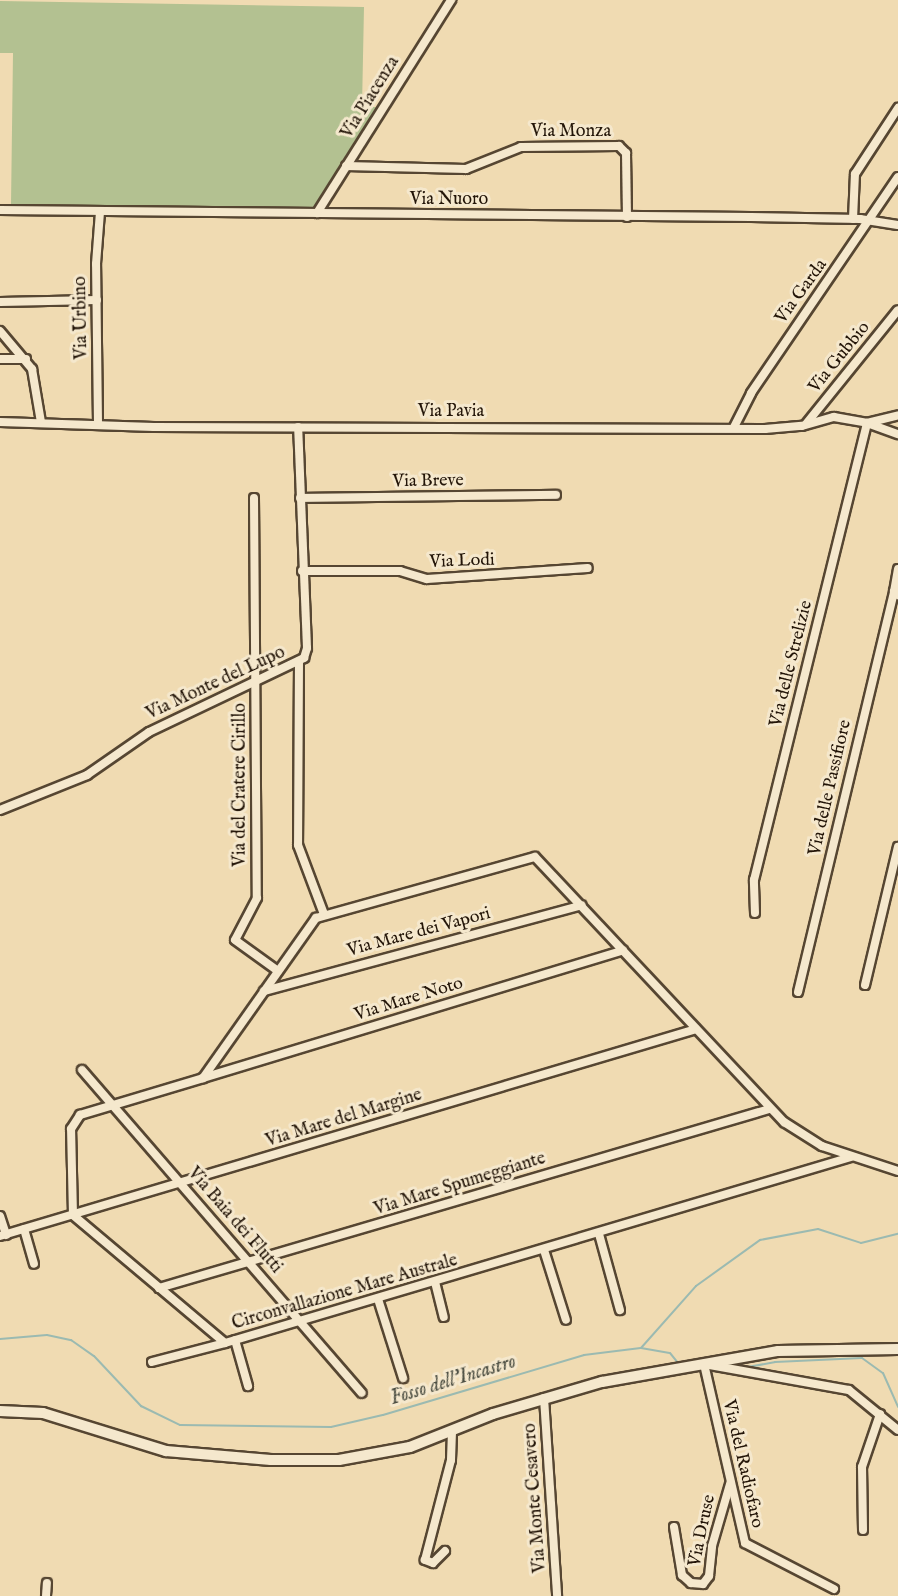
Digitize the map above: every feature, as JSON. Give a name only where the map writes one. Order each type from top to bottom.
[{"type":"main road","points":[[0,1411],[43,1413],[166,1451],[271,1460],[356,1459],[400,1450],[452,1432],[493,1414],[602,1382],[789,1350],[898,1349]]},
{"type":"street","name":"Via Piacenza","points":[[317,213],[451,0]]},
{"type":"street","points":[[853,219],[855,174],[898,108]]},
{"type":"street","name":"Via Monza","points":[[346,166],[466,170],[521,147],[619,146],[626,153],[627,217]]},
{"type":"street","name":"Via Garda","points":[[734,427],[788,337],[871,220],[898,177]]},
{"type":"street","name":"Via Nuoro","points":[[0,210],[853,219],[898,225]]},
{"type":"street","name":"Via Urbino","points":[[98,423],[97,300],[100,212]]},
{"type":"street","points":[[0,302],[97,300]]},
{"type":"street","name":"Via Gubbio","points":[[805,426],[898,310]]},
{"type":"street","points":[[0,331],[26,359],[36,381],[41,422]]},
{"type":"street","points":[[0,359],[26,359]]},
{"type":"street","name":"Via Pavia","points":[[0,422],[298,427],[734,427],[805,426],[834,417],[867,423],[898,415]]},
{"type":"street","points":[[867,423],[898,434]]},
{"type":"street","name":"Via delle Strelizie","points":[[755,913],[754,880],[867,423]]},
{"type":"street","name":"Via Monte del Lupo","points":[[0,810],[96,770],[150,732],[299,661],[307,650],[302,571],[298,427]]},
{"type":"street","name":"Via Breve","points":[[300,498],[556,495]]},
{"type":"street","name":"Via del Cratere Cirillo","points":[[254,498],[257,898],[235,940],[278,971]]},
{"type":"street","name":"Via Lodi","points":[[302,571],[400,571],[427,579],[588,568]]},
{"type":"street","name":"Via delle Passifiore","points":[[798,992],[896,593],[898,569]]},
{"type":"street","points":[[299,661],[298,845],[324,914]]},
{"type":"street","points":[[865,985],[898,847]]},
{"type":"street","points":[[73,1215],[72,1123],[78,1116],[203,1078],[312,921],[324,914],[533,857],[542,861],[770,1109],[808,1139],[851,1157],[898,1171]]},
{"type":"street","name":"Via Mare dei Vapori","points":[[264,991],[582,904]]},
{"type":"street","name":"Via Mare Noto","points":[[203,1078],[624,950]]},
{"type":"street","name":"Via Mare del Margine","points":[[3,1236],[696,1029]]},
{"type":"street","name":"Via Baia dei Flutti","points":[[81,1070],[362,1393]]},
{"type":"street","name":"Via Mare Spumeggiante","points":[[159,1288],[251,1263],[770,1109]]},
{"type":"street","name":"Circonvallazione Mare Australe","points":[[73,1215],[225,1343],[599,1234],[851,1157]]},
{"type":"street","points":[[0,1216],[3,1236]]},
{"type":"street","points":[[24,1229],[34,1264]]},
{"type":"street","points":[[599,1234],[620,1310]]},
{"type":"street","points":[[544,1250],[566,1320]]},
{"type":"street","points":[[435,1282],[444,1317]]},
{"type":"street","points":[[378,1299],[403,1378]]},
{"type":"street","points":[[235,1340],[248,1386]]},
{"type":"street","points":[[152,1362],[225,1343]]},
{"type":"street","points":[[704,1364],[843,1388],[898,1430]]},
{"type":"street","name":"Via del Radiofaro","points":[[704,1364],[730,1482],[747,1546],[834,1589]]},
{"type":"street","name":"Via Monte Cesavero","points":[[544,1398],[557,1596]]},
{"type":"street","points":[[863,1530],[862,1467],[880,1414]]},
{"type":"street","points":[[445,1551],[435,1562],[428,1564],[425,1560],[451,1460],[452,1432]]},
{"type":"street","name":"Via Druse","points":[[674,1527],[681,1573],[691,1583],[703,1584],[709,1576],[718,1520],[730,1482]]},
{"type":"street","points":[[46,1596],[47,1583]]},
{"type":"green space","points":[[0,1],[364,7],[362,107],[376,107],[316,209],[11,204],[13,53],[0,53]]},
{"type":"waterway","name":"Fosso dell'Incastro","points":[[0,1339],[47,1335],[71,1340],[94,1356],[141,1406],[180,1425],[331,1427],[383,1415],[584,1355],[641,1348],[696,1286],[760,1240],[818,1229],[861,1243],[898,1234]]},
{"type":"waterway","points":[[641,1348],[670,1353],[678,1363]]},
{"type":"waterway","points":[[742,1368],[775,1362],[862,1358],[883,1373],[898,1407]]}]
